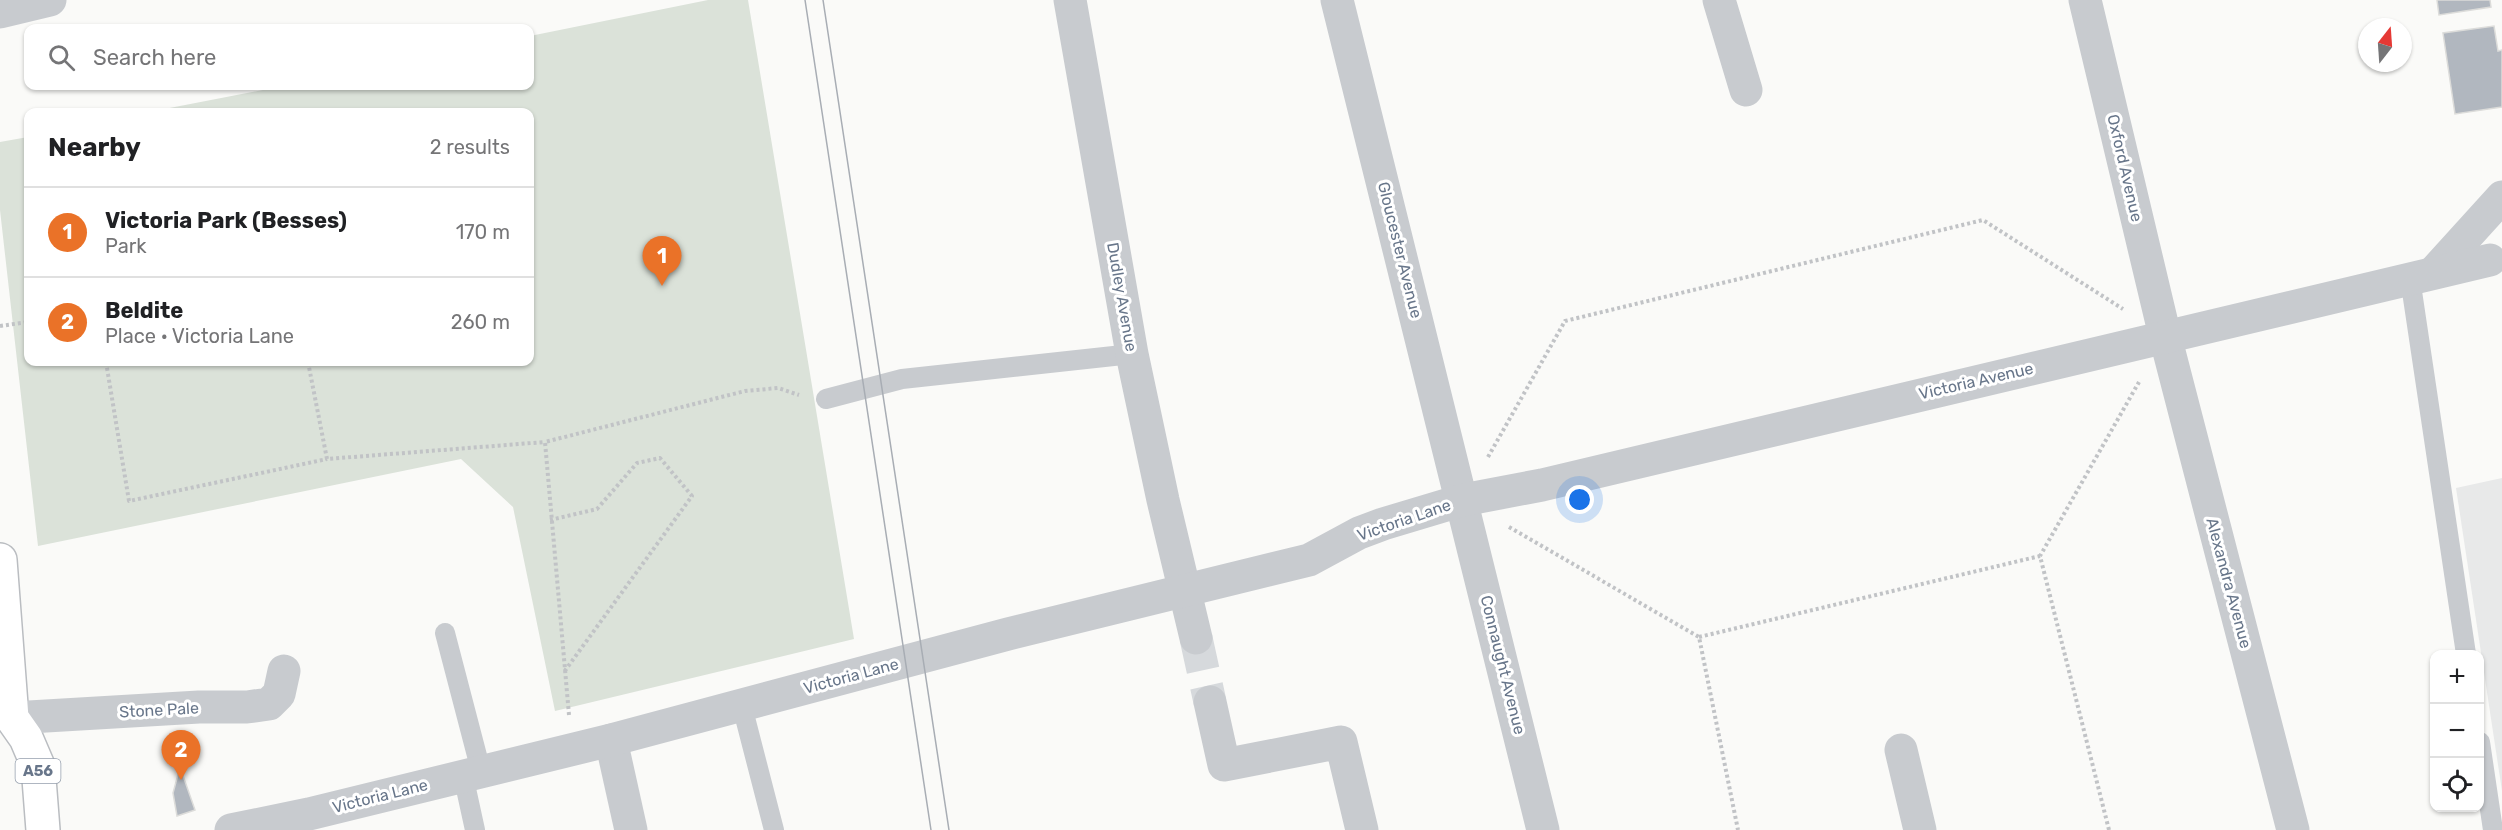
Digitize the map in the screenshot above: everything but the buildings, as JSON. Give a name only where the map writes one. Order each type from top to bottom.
[{"type":"highway","name":"A56","points":[[0,560],[6,725],[26,738],[38,765],[44,830]]},
{"type":"street","points":[[0,12],[50,0]]},
{"type":"street","name":"Dudley Avenue","points":[[1070,0],[1132,354],[1163,500],[1196,638]]},
{"type":"street","name":"Gloucester Avenue","points":[[1337,0],[1463,500]]},
{"type":"street","points":[[1719,0],[1746,90]]},
{"type":"street","name":"Oxford Avenue","points":[[2085,0],[2165,336]]},
{"type":"street","points":[[2422,275],[2502,198]]},
{"type":"street","name":"Victoria Avenue","points":[[1463,500],[1542,485],[2490,260]]},
{"type":"street","name":"Alexandra Avenue","points":[[2165,336],[2293,830]]},
{"type":"street","name":"Victoria Lane","points":[[231,830],[309,814],[611,740],[1008,634],[1309,560],[1359,533],[1463,500]]},
{"type":"street","name":"Connaught Avenue","points":[[1463,500],[1543,830]]},
{"type":"street","name":"Stone Pale","points":[[6,725],[188,708],[247,707],[269,704],[279,694],[284,671]]},
{"type":"street","points":[[1210,702],[1224,765],[1341,742],[1362,830]]},
{"type":"street","points":[[611,740],[630,830]]},
{"type":"street","points":[[1901,750],[1920,830]]},
{"type":"lane","points":[[2422,275],[2466,650]]},
{"type":"lane","points":[[826,399],[902,379],[1132,354]]},
{"type":"lane","points":[[446,633],[472,773],[475,830]]},
{"type":"lane","points":[[742,706],[774,830]]},
{"type":"lane","points":[[2482,758],[2493,830]]},
{"type":"path","points":[[2040,556],[1699,637],[1463,500],[1565,321],[1983,220],[2165,336],[2040,556],[2109,830]]},
{"type":"path","points":[[0,326],[24,323]]},
{"type":"path","points":[[107,366],[129,501],[327,459],[545,442],[745,391],[778,388],[810,399],[826,399]]},
{"type":"path","points":[[309,366],[327,459]]},
{"type":"path","points":[[545,442],[550,520],[573,748]]},
{"type":"path","points":[[550,520],[597,509],[637,463],[660,458],[692,496],[564,673]]},
{"type":"path","points":[[1699,637],[1738,830]]},
{"type":"shaded area","points":[[708,0],[748,0],[854,639],[555,711],[513,507],[461,459],[38,546],[0,210],[0,142],[24,138],[24,366],[534,366],[534,108],[170,108],[262,90],[534,90],[534,35]]},
{"type":"shaded area","points":[[2502,478],[2502,791],[2484,672],[2484,650],[2481,650],[2456,488]]},
{"type":"tunnel","points":[[1196,638],[1210,702]]},
{"type":"tram line","points":[[805,0],[931,830]]},
{"type":"tram line","points":[[823,0],[949,830]]},
{"type":"place","name":"Victoria Park (Besses)","points":[[662,286]]},
{"type":"place","name":"Beldite","points":[[181,780]]}]
